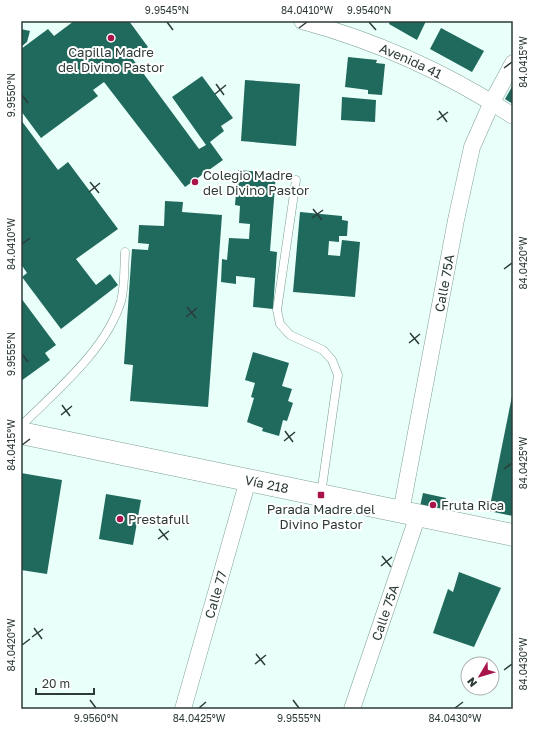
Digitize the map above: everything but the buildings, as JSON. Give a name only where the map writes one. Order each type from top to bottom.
[{"type":"main road","name":"Vía 218","points":[[21,433],[513,535]]},
{"type":"street","name":"Avenida 41","points":[[311,22],[405,56],[492,102],[513,116]]},
{"type":"street","name":"Calle 75A","points":[[352,709],[410,514],[456,220],[472,147],[492,102],[513,63]]},
{"type":"street","name":"Calle 77","points":[[183,709],[248,480]]},
{"type":"lane","points":[[296,180],[277,310],[280,324],[290,335],[323,350],[332,360],[338,375],[321,495]]},
{"type":"lane","points":[[21,426],[86,360],[110,326],[121,300],[125,252]]},
{"type":"place","name":"Capilla Madre del Divino Pastor","points":[[111,38]]},
{"type":"place","name":"Colegio Madre del Divino Pastor","points":[[195,182]]},
{"type":"place","name":"Parada Madre del Divino Pastor","points":[[321,495]]},
{"type":"place","name":"Fruta Rica","points":[[433,505]]},
{"type":"place","name":"Prestafull","points":[[120,519]]}]
